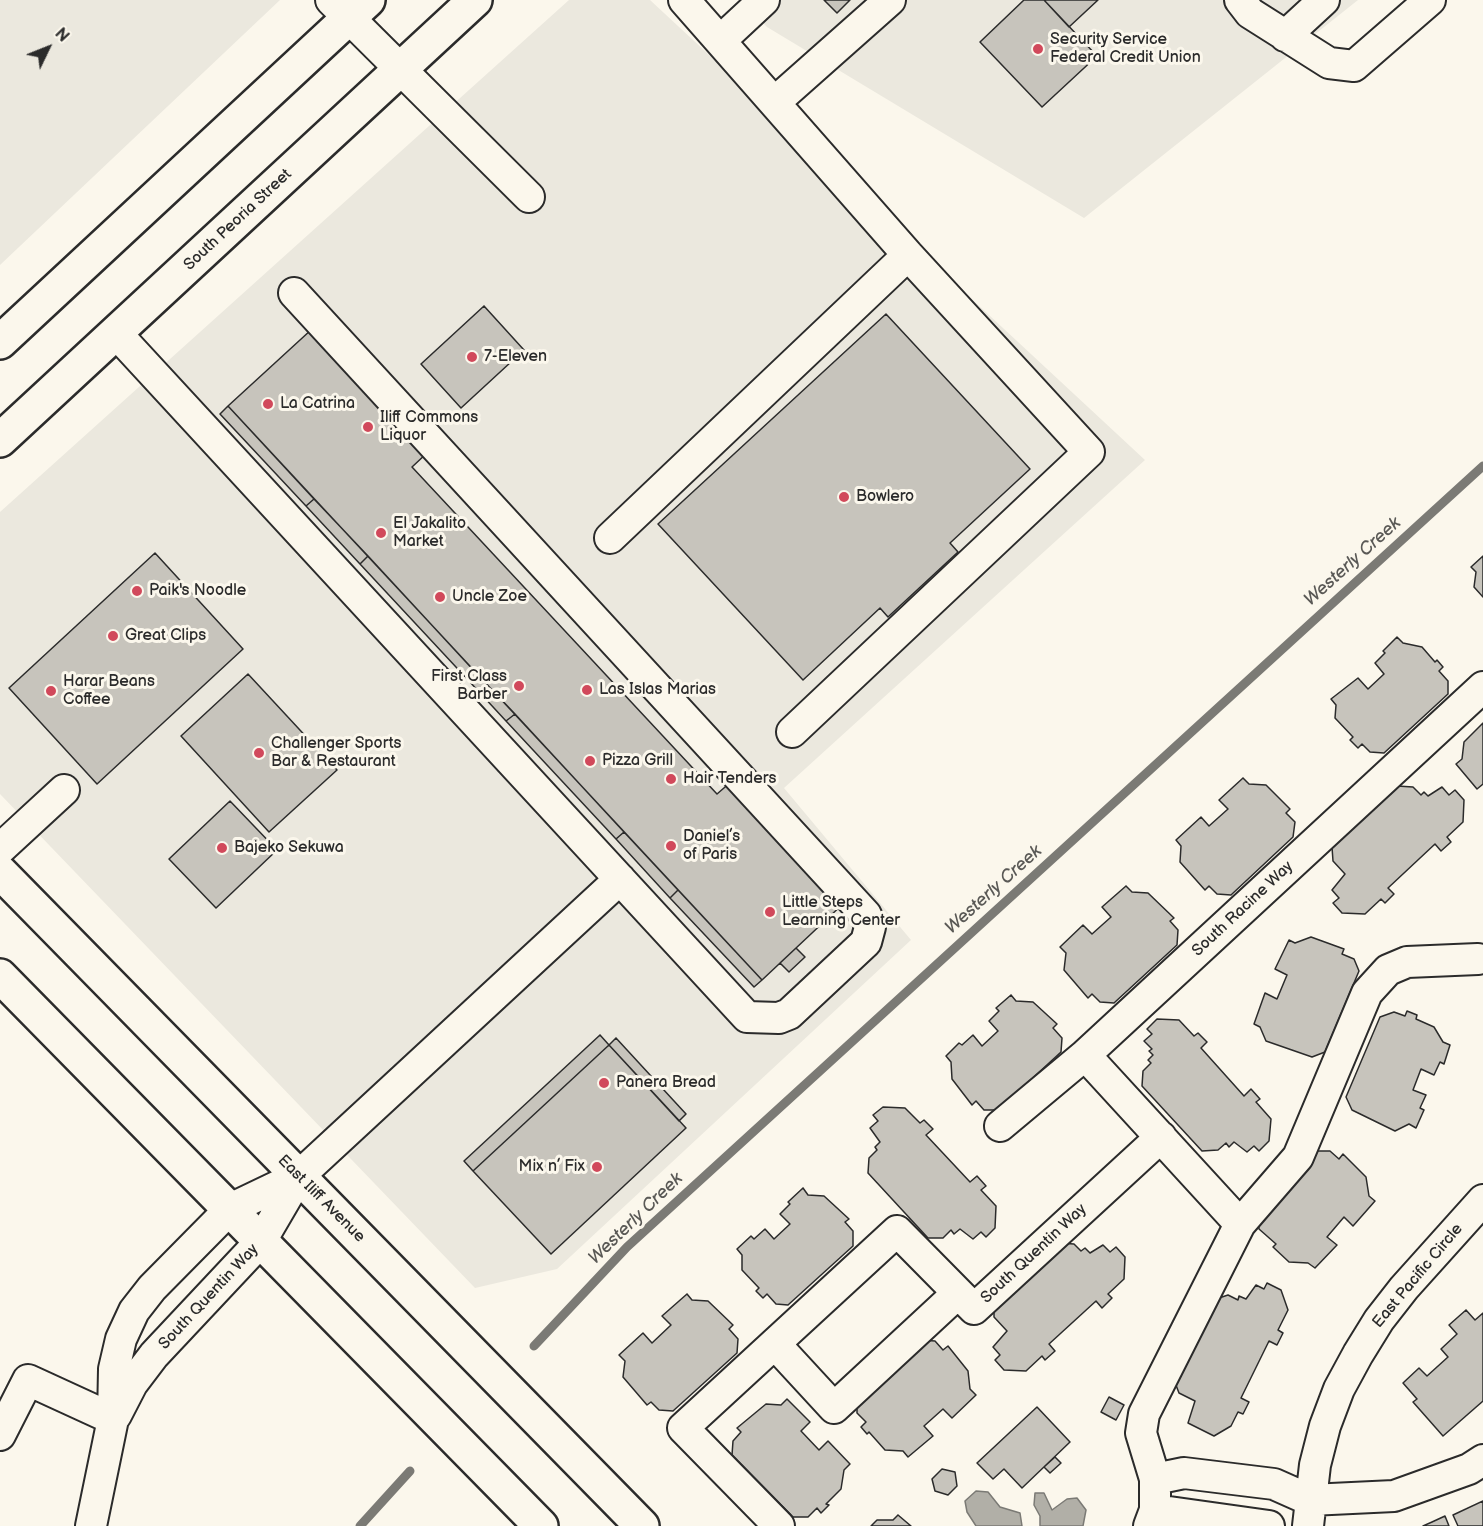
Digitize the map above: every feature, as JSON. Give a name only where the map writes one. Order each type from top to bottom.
[{"type":"main road","name":"South Peoria Street","points":[[0,441],[475,0]]},
{"type":"main road","points":[[0,342],[349,6]]},
{"type":"main road","name":"East Iliff Avenue","points":[[0,872],[642,1526]]},
{"type":"main road","points":[[0,976],[541,1526]]},
{"type":"street","points":[[684,0],[908,255],[1089,452],[792,732]]},
{"type":"street","points":[[720,41],[764,0]]},
{"type":"street","points":[[774,102],[890,0]]},
{"type":"street","points":[[1240,0],[1251,13],[1329,63],[1354,66],[1430,0]]},
{"type":"street","points":[[1285,36],[1324,0]]},
{"type":"street","points":[[349,6],[399,70],[529,197]]},
{"type":"street","points":[[610,538],[908,255]]},
{"type":"street","points":[[116,333],[747,1017],[779,1018],[789,1014],[870,936],[869,921],[866,915],[294,293]]},
{"type":"street","name":"South Racine Way","points":[[1000,1126],[1085,1055],[1483,687]]},
{"type":"street","points":[[0,849],[64,790]]},
{"type":"street","points":[[299,1176],[620,879]]},
{"type":"street","points":[[1269,1526],[1152,1518],[1155,1479],[1141,1433],[1144,1414],[1240,1224],[1298,1157],[1372,985],[1388,970],[1407,962],[1481,962]]},
{"type":"street","points":[[1085,1055],[1240,1224]]},
{"type":"street","name":"South Quentin Way","points":[[779,1526],[683,1428],[897,1231],[974,1309],[1161,1137]]},
{"type":"street","name":"South Quentin Way","points":[[91,1526],[113,1419],[114,1369],[121,1339],[134,1311],[152,1288],[230,1209],[299,1176]]},
{"type":"street","name":"South Quentin Way","points":[[113,1419],[132,1384],[154,1355],[261,1241],[299,1176]]},
{"type":"street","name":"East Pacific Circle","points":[[1309,1513],[1325,1426],[1358,1354],[1398,1296],[1483,1200]]},
{"type":"street","points":[[775,1344],[834,1408],[958,1293]]},
{"type":"street","points":[[0,1435],[28,1380],[113,1419]]},
{"type":"street","points":[[1155,1479],[1184,1473],[1274,1484],[1309,1513],[1394,1496],[1469,1468],[1483,1460]]},
{"type":"shaded area","points":[[0,0],[280,0],[0,265]]},
{"type":"shaded area","points":[[569,0],[650,0],[1145,460],[784,788],[911,940],[557,1269],[475,1288],[0,794],[0,512]]},
{"type":"shaded area","points":[[741,0],[1358,0],[1084,218],[767,27]]},
{"type":"shaded area","points":[[976,1491],[988,1492],[1000,1507],[1020,1513],[1022,1526],[976,1526],[967,1512],[965,1501]]},
{"type":"shaded area","points":[[1035,1493],[1044,1493],[1052,1510],[1067,1499],[1077,1498],[1086,1510],[1083,1526],[1040,1526],[1040,1516],[1034,1505]]},
{"type":"building","points":[[824,0],[850,0],[837,13]]},
{"type":"building","name":"Security Service Federal Credit Union","points":[[1024,0],[1044,0],[1097,56],[1042,107],[980,42]]},
{"type":"building","points":[[1044,0],[1098,0],[1069,27]]},
{"type":"building","name":"7-Eleven","points":[[484,306],[524,350],[461,408],[421,364]]},
{"type":"building","name":"Bowlero","points":[[886,314],[1030,469],[950,543],[958,552],[888,617],[880,608],[803,680],[658,524]]},
{"type":"building","points":[[312,329],[427,453],[412,467],[717,794],[732,781],[845,902],[762,980],[228,406]]},
{"type":"building","points":[[228,406],[314,499],[306,506],[220,414]]},
{"type":"building","points":[[314,499],[368,556],[360,564],[306,506]]},
{"type":"building","points":[[155,553],[243,649],[97,784],[9,688]]},
{"type":"building","points":[[368,556],[477,674],[469,681],[360,564]]},
{"type":"building","points":[[1483,556],[1483,597],[1474,587],[1476,572],[1471,567]]},
{"type":"building","points":[[1397,637],[1403,643],[1422,647],[1435,662],[1437,660],[1443,667],[1439,671],[1448,681],[1448,694],[1384,753],[1370,752],[1362,744],[1358,748],[1350,740],[1353,737],[1335,718],[1336,705],[1331,699],[1358,678],[1368,689],[1384,674],[1375,663]]},
{"type":"building","name":"Challenger Sports Bar & Restaurant","points":[[248,674],[337,770],[269,832],[181,736]]},
{"type":"building","points":[[477,674],[515,714],[506,721],[469,681]]},
{"type":"building","points":[[515,714],[624,832],[616,839],[506,721]]},
{"type":"building","points":[[1483,723],[1483,784],[1477,789],[1456,764],[1462,759],[1464,742]]},
{"type":"building","points":[[1243,778],[1249,784],[1266,785],[1290,809],[1286,813],[1295,822],[1293,837],[1231,895],[1217,894],[1209,886],[1205,890],[1180,862],[1181,846],[1176,840],[1201,817],[1209,826],[1228,809],[1219,800]]},
{"type":"building","points":[[1397,786],[1413,787],[1421,795],[1424,792],[1428,796],[1442,787],[1449,795],[1455,790],[1464,800],[1463,822],[1447,837],[1451,842],[1441,851],[1435,844],[1388,888],[1394,894],[1385,903],[1381,899],[1365,914],[1342,913],[1333,903],[1339,898],[1332,890],[1345,874],[1333,861],[1332,847]]},
{"type":"building","points":[[230,801],[277,850],[216,908],[169,859]]},
{"type":"building","points":[[624,832],[678,890],[670,898],[616,839]]},
{"type":"building","points":[[1126,886],[1132,892],[1148,893],[1174,918],[1170,921],[1178,930],[1177,945],[1114,1003],[1100,1002],[1092,994],[1088,998],[1064,970],[1066,953],[1060,947],[1083,925],[1092,934],[1111,917],[1102,907]]},
{"type":"building","points":[[678,890],[762,980],[754,987],[670,898]]},
{"type":"building","points":[[1311,937],[1344,949],[1342,954],[1354,959],[1359,971],[1325,1052],[1312,1057],[1266,1041],[1260,1027],[1254,1024],[1265,993],[1277,999],[1287,975],[1275,969],[1289,940],[1295,943]]},
{"type":"building","points":[[796,948],[805,957],[789,972],[780,963]]},
{"type":"building","points":[[1011,995],[1016,1001],[1033,1002],[1057,1024],[1053,1028],[1062,1038],[1061,1052],[998,1110],[984,1110],[976,1101],[972,1105],[952,1079],[951,1062],[946,1056],[959,1043],[962,1045],[973,1035],[982,1046],[998,1031],[989,1021],[999,1011],[996,1008]]},
{"type":"building","points":[[1407,1011],[1417,1015],[1416,1019],[1434,1027],[1443,1042],[1450,1045],[1444,1064],[1440,1062],[1434,1075],[1421,1069],[1413,1090],[1426,1095],[1420,1108],[1424,1110],[1416,1128],[1409,1124],[1395,1131],[1352,1110],[1346,1097],[1380,1017],[1394,1012],[1405,1016]]},
{"type":"building","points":[[1157,1019],[1179,1020],[1194,1036],[1198,1033],[1207,1042],[1201,1048],[1244,1096],[1251,1089],[1260,1099],[1256,1102],[1271,1119],[1269,1141],[1259,1151],[1254,1146],[1247,1152],[1234,1142],[1229,1147],[1226,1143],[1218,1150],[1202,1151],[1142,1086],[1143,1071],[1151,1063],[1148,1060],[1153,1055],[1149,1051],[1152,1049],[1144,1041],[1152,1034],[1147,1029]]},
{"type":"building","points":[[600,1035],[609,1045],[473,1171],[464,1161]]},
{"type":"building","points":[[616,1038],[686,1114],[679,1121],[609,1045]]},
{"type":"building","points":[[609,1045],[686,1128],[551,1254],[473,1171]]},
{"type":"building","points":[[883,1107],[905,1108],[920,1123],[924,1120],[933,1129],[926,1135],[970,1182],[977,1176],[986,1186],[981,1190],[996,1206],[995,1228],[986,1237],[981,1232],[973,1239],[960,1229],[954,1234],[951,1230],[943,1238],[928,1238],[868,1173],[869,1158],[877,1150],[875,1147],[880,1142],[870,1128],[878,1121],[873,1115]]},
{"type":"building","points":[[1317,1151],[1330,1151],[1339,1159],[1343,1154],[1366,1177],[1369,1196],[1375,1201],[1353,1226],[1344,1217],[1327,1237],[1337,1245],[1315,1268],[1308,1263],[1289,1262],[1273,1247],[1276,1244],[1259,1229],[1258,1216]]},
{"type":"building","points":[[803,1188],[808,1195],[824,1196],[849,1219],[845,1222],[853,1231],[853,1246],[788,1305],[776,1304],[767,1294],[763,1298],[756,1291],[759,1288],[742,1270],[742,1255],[737,1249],[751,1236],[754,1239],[765,1229],[774,1239],[790,1224],[780,1214],[790,1204],[788,1202]]},
{"type":"building","points":[[1059,1243],[1074,1244],[1081,1251],[1085,1248],[1090,1253],[1103,1245],[1110,1252],[1116,1247],[1125,1257],[1124,1279],[1108,1294],[1112,1298],[1102,1308],[1096,1301],[1049,1344],[1055,1351],[1045,1360],[1042,1356],[1026,1371],[1004,1370],[995,1360],[1000,1355],[993,1347],[1007,1331],[994,1317],[994,1303]]},
{"type":"building","points":[[1267,1283],[1281,1290],[1288,1310],[1278,1330],[1283,1333],[1277,1345],[1269,1341],[1241,1398],[1249,1402],[1243,1414],[1238,1412],[1231,1426],[1214,1436],[1188,1423],[1195,1401],[1179,1393],[1174,1380],[1213,1300],[1228,1295],[1238,1300],[1239,1296],[1246,1299],[1256,1285],[1264,1289]]},
{"type":"building","points":[[687,1294],[692,1300],[708,1301],[733,1325],[729,1329],[738,1339],[737,1353],[673,1411],[659,1410],[651,1402],[647,1405],[623,1377],[625,1361],[619,1355],[643,1333],[652,1343],[671,1325],[662,1316]]},
{"type":"building","points":[[1466,1310],[1475,1320],[1483,1313],[1483,1401],[1443,1436],[1413,1402],[1417,1399],[1403,1383],[1419,1368],[1427,1376],[1448,1357],[1441,1349],[1457,1334],[1449,1325]]},
{"type":"building","points":[[921,1340],[935,1341],[943,1350],[948,1346],[968,1371],[970,1389],[976,1395],[952,1418],[943,1409],[924,1426],[933,1436],[908,1457],[903,1451],[885,1450],[869,1432],[867,1434],[861,1427],[866,1422],[857,1413],[857,1399]]},
{"type":"building","points":[[1109,1397],[1124,1405],[1116,1420],[1101,1412]]},
{"type":"building","points":[[787,1399],[810,1422],[801,1431],[819,1450],[828,1441],[850,1464],[844,1470],[841,1489],[826,1504],[829,1505],[821,1513],[817,1508],[808,1517],[793,1517],[732,1455],[733,1441],[741,1432],[737,1428],[766,1404],[781,1405]]},
{"type":"building","points":[[1037,1407],[1070,1442],[1022,1488],[1004,1469],[993,1479],[977,1463]]},
{"type":"building","points":[[1055,1457],[1061,1463],[1050,1473],[1044,1467]]},
{"type":"building","points":[[942,1469],[955,1472],[957,1486],[948,1495],[935,1491],[932,1479]]},
{"type":"building","points":[[1483,1501],[1483,1526],[1458,1526],[1453,1515]]},
{"type":"building","points":[[898,1515],[911,1526],[871,1526],[877,1520],[893,1520]]},
{"type":"building","points":[[1445,1516],[1449,1526],[1423,1526],[1432,1522]]},
{"type":"waterway","name":"Westerly Creek","points":[[534,1346],[627,1247],[1483,466]]},
{"type":"waterway","name":"Westerly Creek","points":[[360,1526],[410,1471]]},
{"type":"place","name":"Security Service Federal Credit Union","points":[[1038,49]]},
{"type":"place","name":"7-Eleven","points":[[472,357]]},
{"type":"place","name":"La Catrina","points":[[268,404]]},
{"type":"place","name":"Iliff Commons Liquor","points":[[368,427]]},
{"type":"place","name":"Bowlero","points":[[844,497]]},
{"type":"place","name":"El Jakalito Market","points":[[381,533]]},
{"type":"place","name":"Paik's Noodle","points":[[137,591]]},
{"type":"place","name":"Uncle Zoe","points":[[440,597]]},
{"type":"place","name":"Great Clips","points":[[113,636]]},
{"type":"place","name":"First Class Barber","points":[[519,686]]},
{"type":"place","name":"Las Islas Marias","points":[[587,690]]},
{"type":"place","name":"Harar Beans Coffee","points":[[51,691]]},
{"type":"place","name":"Challenger Sports Bar & Restaurant","points":[[259,753]]},
{"type":"place","name":"Pizza Grill","points":[[590,761]]},
{"type":"place","name":"Hair Tenders","points":[[671,779]]},
{"type":"place","name":"Daniel’s of Paris","points":[[671,846]]},
{"type":"place","name":"Bajeko Sekuwa","points":[[222,848]]},
{"type":"place","name":"Little Steps Learning Center","points":[[770,912]]},
{"type":"place","name":"Panera Bread","points":[[604,1083]]},
{"type":"place","name":"Mix n’ Fix","points":[[597,1167]]}]
